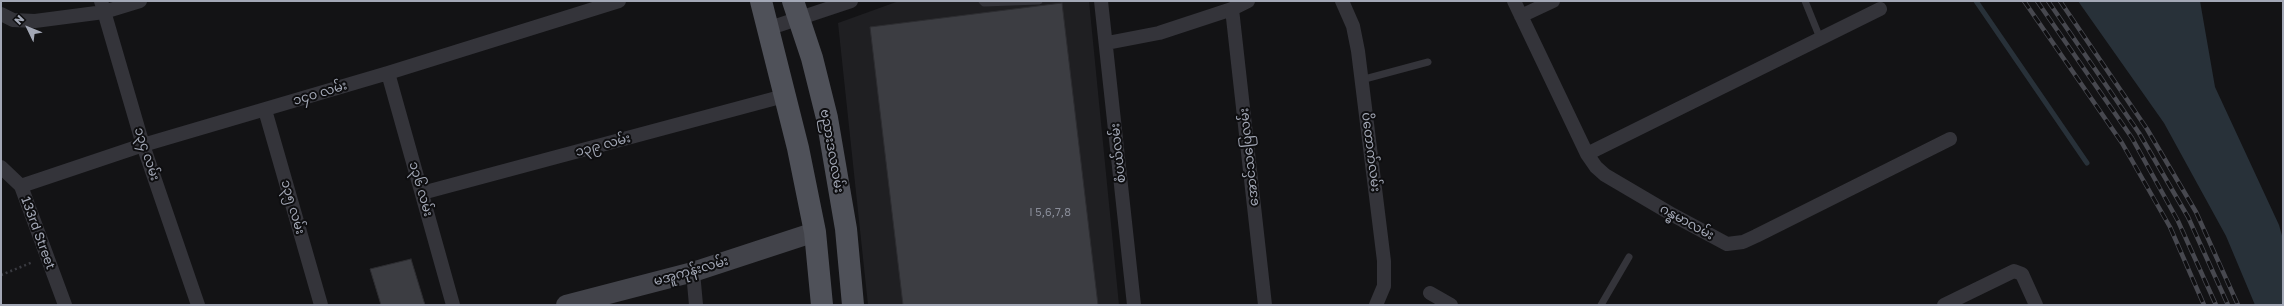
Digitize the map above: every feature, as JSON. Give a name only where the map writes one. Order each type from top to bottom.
[{"type":"main road","points":[[761,1],[798,148],[815,232],[822,305]]},
{"type":"main road","name":"ဗညားဒလလမ်း","points":[[796,11],[812,58],[826,118],[846,229],[853,305]]},
{"type":"street","points":[[1,14],[13,20],[34,21],[102,6],[140,1]]},
{"type":"street","name":"၁၄၀ လမ်း","points":[[21,186],[143,145],[388,73],[619,1]]},
{"type":"street","points":[[767,29],[796,11],[850,1]]},
{"type":"street","name":"စံပယ်လမ်း","points":[[1101,1],[1107,43],[1134,305]]},
{"type":"street","points":[[1107,43],[1159,33],[1232,9],[1248,1]]},
{"type":"street","name":"ပိတောက်လမ်း","points":[[1342,1],[1353,26],[1362,80],[1384,261],[1384,286],[1376,305]]},
{"type":"street","name":"ဂန္ဓမာလမ်း","points":[[1514,1],[1587,154],[1596,167],[1605,175],[1727,244],[1743,242],[1756,236],[1950,139]]},
{"type":"street","points":[[1521,16],[1553,1]]},
{"type":"street","name":"၁၃၄ လမ်း","points":[[102,6],[143,145],[198,305]]},
{"type":"street","points":[[1587,154],[1880,8]]},
{"type":"street","name":"အောင်သပြေလမ်း","points":[[1232,9],[1265,305]]},
{"type":"street","name":"၁၃၆ လမ်း","points":[[388,73],[453,305]]},
{"type":"street","name":"၁၃၉ လမ်း","points":[[422,193],[784,96]]},
{"type":"street","name":"၁၃၅ လမ်း","points":[[265,110],[321,305]]},
{"type":"street","name":"133rd Street","points":[[1,167],[21,186],[64,305]]},
{"type":"street","name":"မအူကုန်းလမ်း","points":[[575,304],[693,272],[815,232]]},
{"type":"street","points":[[1944,305],[2014,271],[2022,274],[2036,305]]},
{"type":"street","points":[[693,272],[696,305]]},
{"type":"street","points":[[1430,293],[1451,305]]},
{"type":"lane","points":[[982,1],[984,3],[1039,1]]},
{"type":"lane","points":[[1805,1],[1820,38]]},
{"type":"lane","points":[[1362,80],[1428,62]]},
{"type":"lane","points":[[1601,305],[1629,257]]},
{"type":"path","points":[[1,275],[46,256]]},
{"type":"shaded area","points":[[899,1],[1089,1],[1119,305],[868,305],[838,23]]},
{"type":"shaded area","points":[[2078,1],[2200,1],[2215,87],[2279,225],[2283,239],[2283,305],[2255,305],[2226,236],[2164,123]]},
{"type":"building","points":[[1062,3],[1098,305],[903,305],[870,27]]},
{"type":"building","points":[[411,259],[425,305],[381,305],[370,269]]},
{"type":"waterway","points":[[1976,1],[2087,163]]},
{"type":"railway","points":[[2024,1],[2122,143],[2170,227],[2204,305]]},
{"type":"railway","points":[[2037,1],[2132,138],[2178,221],[2216,305]]},
{"type":"railway","points":[[2048,1],[2139,133],[2188,217],[2228,305]]},
{"type":"railway","points":[[2060,1],[2147,129],[2196,212],[2238,305]]}]
